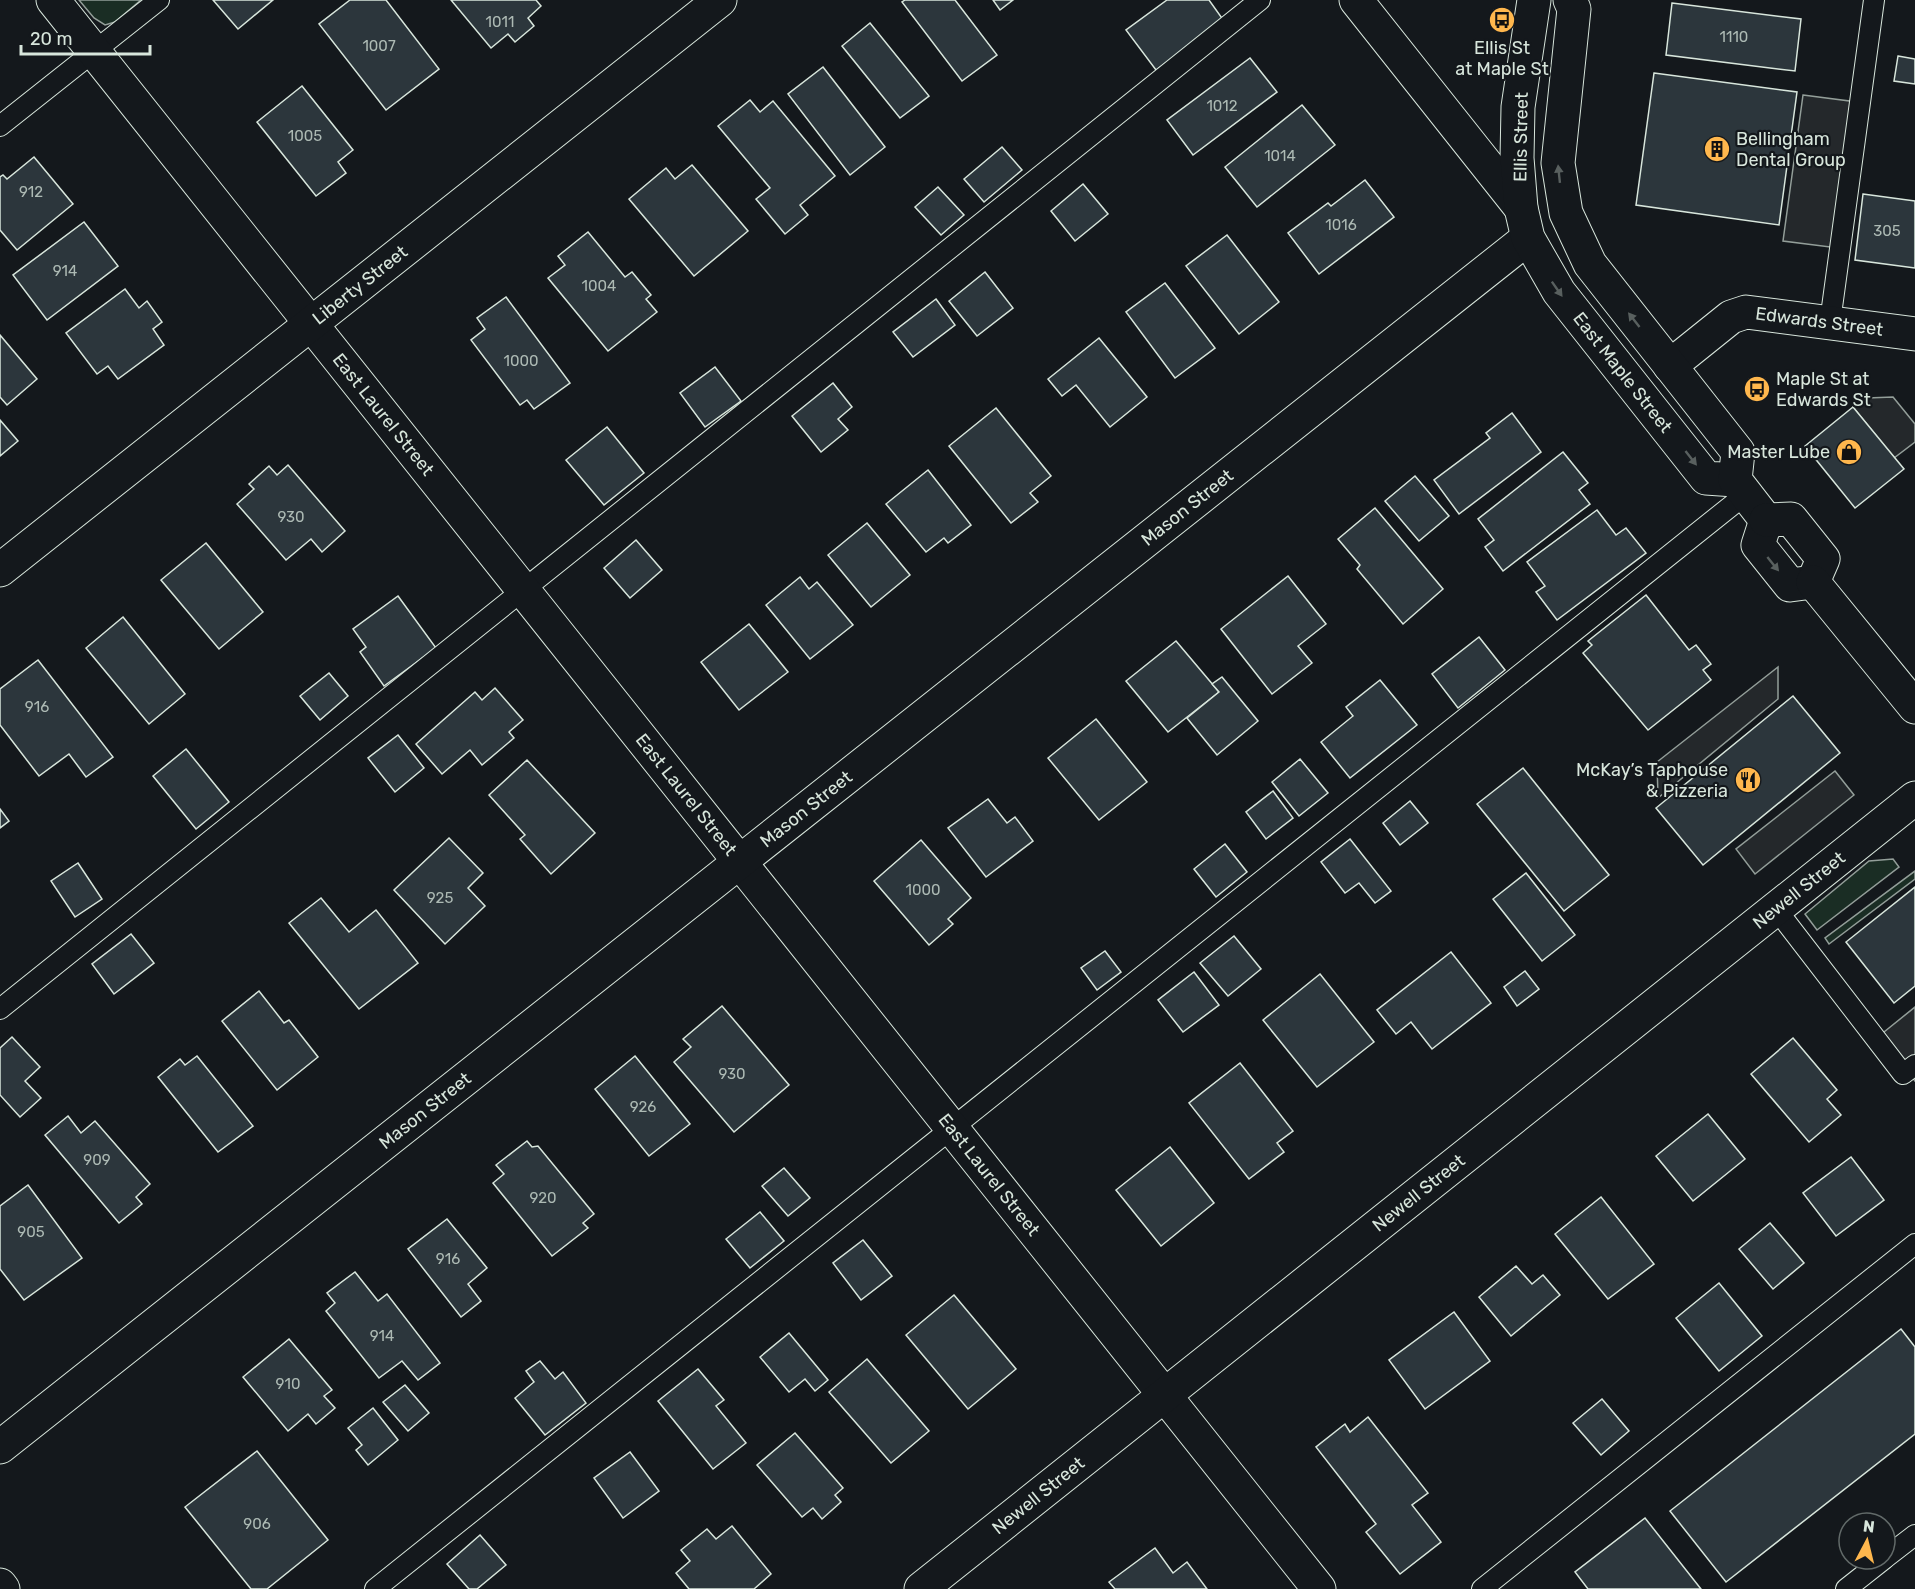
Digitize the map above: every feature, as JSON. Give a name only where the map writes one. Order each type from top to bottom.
[{"type":"street","name":"East Laurel Street","points":[[53,0],[1319,1589]]},
{"type":"street","name":"Liberty Street","points":[[0,570],[720,0]]},
{"type":"street","name":"East Maple Street","points":[[1356,0],[1524,223],[1559,292],[1706,478],[1741,487]]},
{"type":"street","name":"Ellis Street","points":[[1524,223],[1517,158],[1518,107],[1534,0]]},
{"type":"street","name":"Ellis Street","points":[[1569,0],[1574,9],[1558,164],[1562,196],[1573,230],[1590,264],[1670,366]]},
{"type":"street","name":"Mason Street","points":[[0,1447],[740,861],[1524,223]]},
{"type":"street","name":"Edwards Street","points":[[1670,366],[1738,314],[1754,312],[1915,334]]},
{"type":"street","points":[[1670,366],[1738,452],[1741,487],[1767,520],[1791,519],[1823,559],[1813,582],[1915,707]]},
{"type":"street","name":"Newell Street","points":[[921,1589],[1915,798]]},
{"type":"lane","points":[[0,126],[159,0]]},
{"type":"lane","points":[[0,1010],[1260,0]]},
{"type":"lane","points":[[1830,322],[1874,0]]},
{"type":"lane","points":[[375,1589],[952,1128],[1741,487]]},
{"type":"lane","points":[[1776,909],[1903,1074],[1915,1065]]},
{"type":"lane","points":[[1482,1589],[1915,1244]]},
{"type":"lane","points":[[1897,1549],[1915,1535]]},
{"type":"lane","points":[[1846,1589],[1869,1571]]},
{"type":"green space","points":[[79,0],[141,0],[115,22],[105,25],[94,18]]},
{"type":"green space","points":[[1893,859],[1899,867],[1817,930],[1805,914],[1869,861]]},
{"type":"green space","points":[[1915,871],[1915,879],[1829,944],[1825,938]]},
{"type":"shaded area","points":[[1803,95],[1857,102],[1838,248],[1783,241]]},
{"type":"shaded area","points":[[1893,397],[1915,424],[1915,442],[1894,458],[1853,407],[1867,398]]},
{"type":"shaded area","points":[[1778,667],[1778,699],[1658,798],[1657,762]]},
{"type":"shaded area","points":[[1835,771],[1854,795],[1755,874],[1736,849]]},
{"type":"shaded area","points":[[1915,1007],[1915,1081],[1879,1036]]},
{"type":"building","points":[[213,0],[273,0],[238,29]]},
{"type":"building","points":[[350,0],[386,0],[439,69],[386,110],[319,24]]},
{"type":"building","points":[[451,0],[536,0],[541,6],[528,18],[534,26],[515,42],[508,34],[491,48]]},
{"type":"building","points":[[905,0],[955,0],[997,55],[962,81],[902,2]]},
{"type":"building","points":[[993,0],[1013,0],[1000,10]]},
{"type":"building","points":[[1167,0],[1209,0],[1224,21],[1156,70],[1126,30]]},
{"type":"building","points":[[1672,3],[1801,19],[1795,71],[1666,55]]},
{"type":"building","points":[[870,23],[929,96],[900,118],[842,46]]},
{"type":"building","points":[[1898,56],[1915,59],[1915,84],[1894,81]]},
{"type":"building","points":[[1250,58],[1277,92],[1193,155],[1167,120]]},
{"type":"building","points":[[823,67],[885,147],[850,175],[788,94]]},
{"type":"building","name":"Bellingham Dental Group","points":[[1654,73],[1797,92],[1779,225],[1636,205]]},
{"type":"building","points":[[302,86],[353,150],[338,162],[346,173],[316,196],[257,122]]},
{"type":"building","points":[[750,100],[760,112],[773,101],[835,176],[800,205],[808,215],[785,234],[756,199],[770,188],[718,126]]},
{"type":"building","points":[[1302,105],[1335,145],[1257,207],[1225,167]]},
{"type":"building","points":[[1002,147],[1022,170],[984,202],[964,179]]},
{"type":"building","points":[[34,157],[73,204],[17,250],[0,230],[0,177],[3,175],[7,179]]},
{"type":"building","points":[[692,165],[748,231],[694,276],[629,199],[666,168],[675,179]]},
{"type":"building","points":[[1365,180],[1394,217],[1319,274],[1288,233],[1328,203],[1331,206]]},
{"type":"building","points":[[1083,184],[1108,214],[1075,241],[1051,211]]},
{"type":"building","points":[[938,187],[964,215],[941,235],[915,207]]},
{"type":"building","points":[[1863,194],[1915,201],[1915,268],[1855,260]]},
{"type":"building","points":[[84,222],[118,266],[47,320],[13,275]]},
{"type":"building","points":[[588,232],[625,277],[632,272],[651,295],[646,299],[657,312],[608,351],[548,278],[565,265],[558,256]]},
{"type":"building","points":[[1227,235],[1279,302],[1239,334],[1186,266]]},
{"type":"building","points":[[985,272],[1013,308],[977,336],[949,301]]},
{"type":"building","points":[[1165,283],[1215,348],[1175,378],[1126,312]]},
{"type":"building","points":[[125,289],[139,308],[147,301],[162,322],[153,329],[164,345],[118,379],[108,366],[97,374],[66,333]]},
{"type":"building","points":[[506,297],[570,383],[534,409],[527,400],[520,405],[471,340],[485,329],[477,318]]},
{"type":"building","points":[[936,299],[955,325],[913,357],[893,332]]},
{"type":"building","points":[[0,335],[37,379],[7,405],[0,397]]},
{"type":"building","points":[[1099,338],[1147,397],[1110,427],[1076,385],[1062,396],[1048,379]]},
{"type":"building","points":[[715,367],[741,401],[705,427],[680,393]]},
{"type":"building","points":[[833,383],[852,407],[838,419],[848,430],[821,452],[792,416]]},
{"type":"building","name":"Master Lube","points":[[1853,407],[1904,469],[1855,508],[1805,446]]},
{"type":"building","points":[[996,408],[1051,476],[1030,493],[1038,502],[1011,523],[949,446]]},
{"type":"building","points":[[1512,413],[1541,452],[1459,514],[1434,480],[1490,438],[1486,433]]},
{"type":"building","points":[[0,420],[18,441],[0,456]]},
{"type":"building","points":[[607,427],[644,473],[604,505],[566,460]]},
{"type":"building","points":[[1563,452],[1588,483],[1579,490],[1590,504],[1503,571],[1485,547],[1494,540],[1478,519]]},
{"type":"building","points":[[288,465],[345,531],[322,552],[311,539],[286,560],[237,504],[254,489],[249,484],[269,466],[277,475]]},
{"type":"building","points":[[928,470],[971,525],[948,543],[944,538],[926,552],[886,504]]},
{"type":"building","points":[[1415,476],[1449,516],[1419,541],[1385,501]]},
{"type":"building","points":[[1375,508],[1443,589],[1403,624],[1357,569],[1360,565],[1338,539]]},
{"type":"building","points":[[1597,510],[1616,535],[1626,528],[1646,553],[1557,620],[1536,592],[1545,586],[1527,562]]},
{"type":"building","points":[[867,523],[910,575],[871,607],[828,555]]},
{"type":"building","points":[[636,540],[662,570],[630,598],[604,568]]},
{"type":"building","points":[[206,543],[263,612],[219,649],[161,580]]},
{"type":"building","points":[[1288,576],[1326,624],[1298,646],[1312,663],[1272,694],[1221,629]]},
{"type":"building","points":[[800,577],[809,589],[817,582],[853,625],[810,659],[766,605]]},
{"type":"building","points":[[1646,595],[1689,650],[1696,645],[1711,664],[1703,670],[1711,680],[1648,730],[1583,653],[1592,645],[1588,641]]},
{"type":"building","points":[[398,596],[436,648],[384,686],[360,652],[366,647],[353,629]]},
{"type":"building","points":[[123,617],[185,694],[149,724],[86,648]]},
{"type":"building","points":[[749,624],[788,672],[739,710],[701,662]]},
{"type":"building","points":[[1479,637],[1505,670],[1458,708],[1432,674]]},
{"type":"building","points":[[1176,641],[1219,692],[1168,732],[1126,681]]},
{"type":"building","points":[[38,660],[113,757],[86,777],[69,754],[39,776],[0,725],[0,689]]},
{"type":"building","points":[[329,673],[348,696],[320,720],[300,696]]},
{"type":"building","points":[[1222,677],[1258,721],[1217,755],[1187,718],[1219,692],[1212,684]]},
{"type":"building","points":[[1380,680],[1417,725],[1350,778],[1321,742],[1353,716],[1346,707]]},
{"type":"building","points":[[495,688],[523,720],[509,732],[514,738],[482,765],[470,750],[442,774],[416,744],[475,692],[482,700]]},
{"type":"building","name":"McKay’s Taphouse & Pizzeria","points":[[1793,696],[1840,753],[1703,865],[1656,808]]},
{"type":"building","points":[[1096,719],[1147,782],[1099,820],[1048,758]]},
{"type":"building","points":[[398,735],[424,768],[395,792],[368,758]]},
{"type":"building","points":[[186,749],[229,802],[196,829],[153,776]]},
{"type":"building","points":[[1300,759],[1328,793],[1299,816],[1272,782]]},
{"type":"building","points":[[527,760],[595,833],[551,874],[520,839],[525,835],[489,795]]},
{"type":"building","points":[[1523,768],[1609,875],[1564,911],[1477,804]]},
{"type":"building","points":[[1273,791],[1293,818],[1266,839],[1246,812]]},
{"type":"building","points":[[988,799],[1007,823],[1015,817],[1033,841],[986,877],[948,828]]},
{"type":"building","points":[[1410,801],[1428,823],[1400,845],[1383,823]]},
{"type":"building","points":[[0,809],[9,821],[0,828]]},
{"type":"building","points":[[449,838],[483,873],[468,888],[485,906],[445,944],[394,890]]},
{"type":"building","points":[[1350,839],[1391,891],[1375,903],[1359,883],[1345,893],[1321,862]]},
{"type":"building","points":[[921,840],[971,898],[948,919],[953,924],[929,945],[874,881]]},
{"type":"building","points":[[1225,844],[1247,872],[1216,897],[1194,869]]},
{"type":"building","points":[[78,863],[102,899],[75,917],[51,881]]},
{"type":"building","points":[[1526,873],[1575,935],[1542,961],[1493,899]]},
{"type":"building","points":[[1915,887],[1915,986],[1894,1003],[1846,942]]},
{"type":"building","points":[[321,898],[349,932],[376,910],[418,963],[359,1009],[289,923]]},
{"type":"building","points":[[131,934],[154,963],[114,994],[92,964]]},
{"type":"building","points":[[1234,936],[1261,969],[1228,996],[1200,963]]},
{"type":"building","points":[[1105,951],[1121,972],[1097,990],[1081,968]]},
{"type":"building","points":[[1451,952],[1491,1003],[1432,1049],[1411,1022],[1396,1034],[1377,1010]]},
{"type":"building","points":[[1525,971],[1539,989],[1517,1006],[1504,987]]},
{"type":"building","points":[[1194,972],[1219,1005],[1183,1032],[1158,1000]]},
{"type":"building","points":[[1320,974],[1374,1042],[1317,1087],[1263,1020]]},
{"type":"building","points":[[259,991],[284,1023],[289,1020],[318,1057],[277,1090],[222,1021]]},
{"type":"building","points":[[722,1006],[789,1085],[734,1132],[674,1062],[691,1047],[683,1039]]},
{"type":"building","points":[[12,1037],[40,1067],[25,1081],[41,1098],[20,1117],[0,1095],[0,1048]]},
{"type":"building","points":[[1793,1038],[1837,1090],[1827,1099],[1841,1115],[1809,1142],[1751,1074]]},
{"type":"building","points":[[197,1056],[253,1126],[218,1152],[158,1077],[180,1059],[185,1065]]},
{"type":"building","points":[[635,1056],[690,1124],[649,1156],[595,1089]]},
{"type":"building","points":[[1240,1063],[1293,1131],[1277,1143],[1284,1152],[1249,1179],[1189,1103]]},
{"type":"building","points":[[1708,1114],[1745,1159],[1693,1201],[1656,1156]]},
{"type":"building","points":[[68,1116],[81,1133],[95,1121],[150,1184],[136,1197],[142,1204],[119,1223],[45,1135]]},
{"type":"building","points":[[527,1141],[532,1147],[538,1146],[594,1214],[583,1223],[588,1228],[552,1256],[493,1183],[504,1174],[496,1165]]},
{"type":"building","points":[[1170,1147],[1214,1203],[1161,1246],[1116,1190]]},
{"type":"building","points":[[1851,1157],[1884,1200],[1836,1236],[1803,1193]]},
{"type":"building","points":[[784,1168],[810,1198],[788,1216],[762,1186]]},
{"type":"building","points":[[28,1185],[82,1258],[24,1300],[0,1269],[0,1206]]},
{"type":"building","points":[[1601,1197],[1654,1264],[1608,1299],[1555,1234]]},
{"type":"building","points":[[760,1212],[784,1241],[750,1268],[726,1239]]},
{"type":"building","points":[[447,1219],[487,1268],[468,1284],[481,1301],[461,1317],[408,1249]]},
{"type":"building","points":[[1770,1223],[1804,1263],[1773,1289],[1739,1249]]},
{"type":"building","points":[[863,1240],[892,1276],[861,1300],[833,1263]]},
{"type":"building","points":[[1516,1266],[1532,1284],[1543,1275],[1560,1295],[1511,1336],[1479,1297]]},
{"type":"building","points":[[355,1272],[378,1301],[387,1294],[440,1363],[418,1380],[402,1361],[379,1378],[326,1311],[335,1303],[327,1293]]},
{"type":"building","points":[[1719,1283],[1762,1336],[1719,1371],[1676,1318]]},
{"type":"building","points":[[954,1295],[1016,1369],[968,1409],[906,1335]]},
{"type":"building","points":[[1454,1312],[1490,1361],[1425,1409],[1389,1360]]},
{"type":"building","points":[[1901,1329],[1915,1347],[1915,1434],[1726,1582],[1670,1511]]},
{"type":"building","points":[[789,1333],[828,1380],[815,1391],[805,1379],[789,1392],[760,1357]]},
{"type":"building","points":[[289,1339],[332,1390],[324,1396],[335,1408],[316,1424],[308,1414],[288,1431],[243,1377]]},
{"type":"building","points":[[867,1359],[929,1431],[891,1463],[829,1392]]},
{"type":"building","points":[[540,1361],[555,1379],[563,1372],[586,1403],[545,1435],[515,1398],[534,1382],[526,1371]]},
{"type":"building","points":[[698,1369],[724,1400],[716,1406],[746,1443],[713,1469],[658,1401]]},
{"type":"building","points":[[405,1385],[429,1413],[408,1431],[383,1402]]},
{"type":"building","points":[[1602,1399],[1629,1431],[1601,1455],[1573,1423]]},
{"type":"building","points":[[373,1408],[398,1440],[368,1465],[356,1450],[362,1445],[348,1428]]},
{"type":"building","points":[[1368,1417],[1428,1493],[1412,1505],[1441,1542],[1400,1574],[1366,1532],[1376,1524],[1316,1447],[1345,1424],[1350,1432]]},
{"type":"building","points":[[795,1433],[843,1488],[835,1495],[841,1502],[822,1519],[813,1508],[802,1517],[757,1465]]},
{"type":"building","points":[[257,1451],[328,1540],[267,1589],[251,1589],[185,1507]]},
{"type":"building","points":[[630,1452],[659,1491],[623,1518],[594,1478]]},
{"type":"building","points":[[1645,1518],[1701,1589],[1588,1589],[1575,1572]]},
{"type":"building","points":[[732,1526],[771,1574],[754,1589],[689,1589],[676,1573],[690,1561],[681,1550],[707,1529],[716,1539]]},
{"type":"building","points":[[480,1535],[506,1565],[477,1589],[469,1589],[447,1564]]},
{"type":"building","points":[[1155,1548],[1173,1573],[1187,1562],[1207,1589],[1115,1589],[1109,1582]]},
{"type":"place","name":"Ellis St at Maple St","points":[[1502,20]]},
{"type":"place","name":"Bellingham Dental Group","points":[[1717,149]]},
{"type":"place","name":"Maple St at Edwards St","points":[[1757,389]]},
{"type":"place","name":"Master Lube","points":[[1849,452]]},
{"type":"place","name":"McKay’s Taphouse & Pizzeria","points":[[1748,780]]}]
